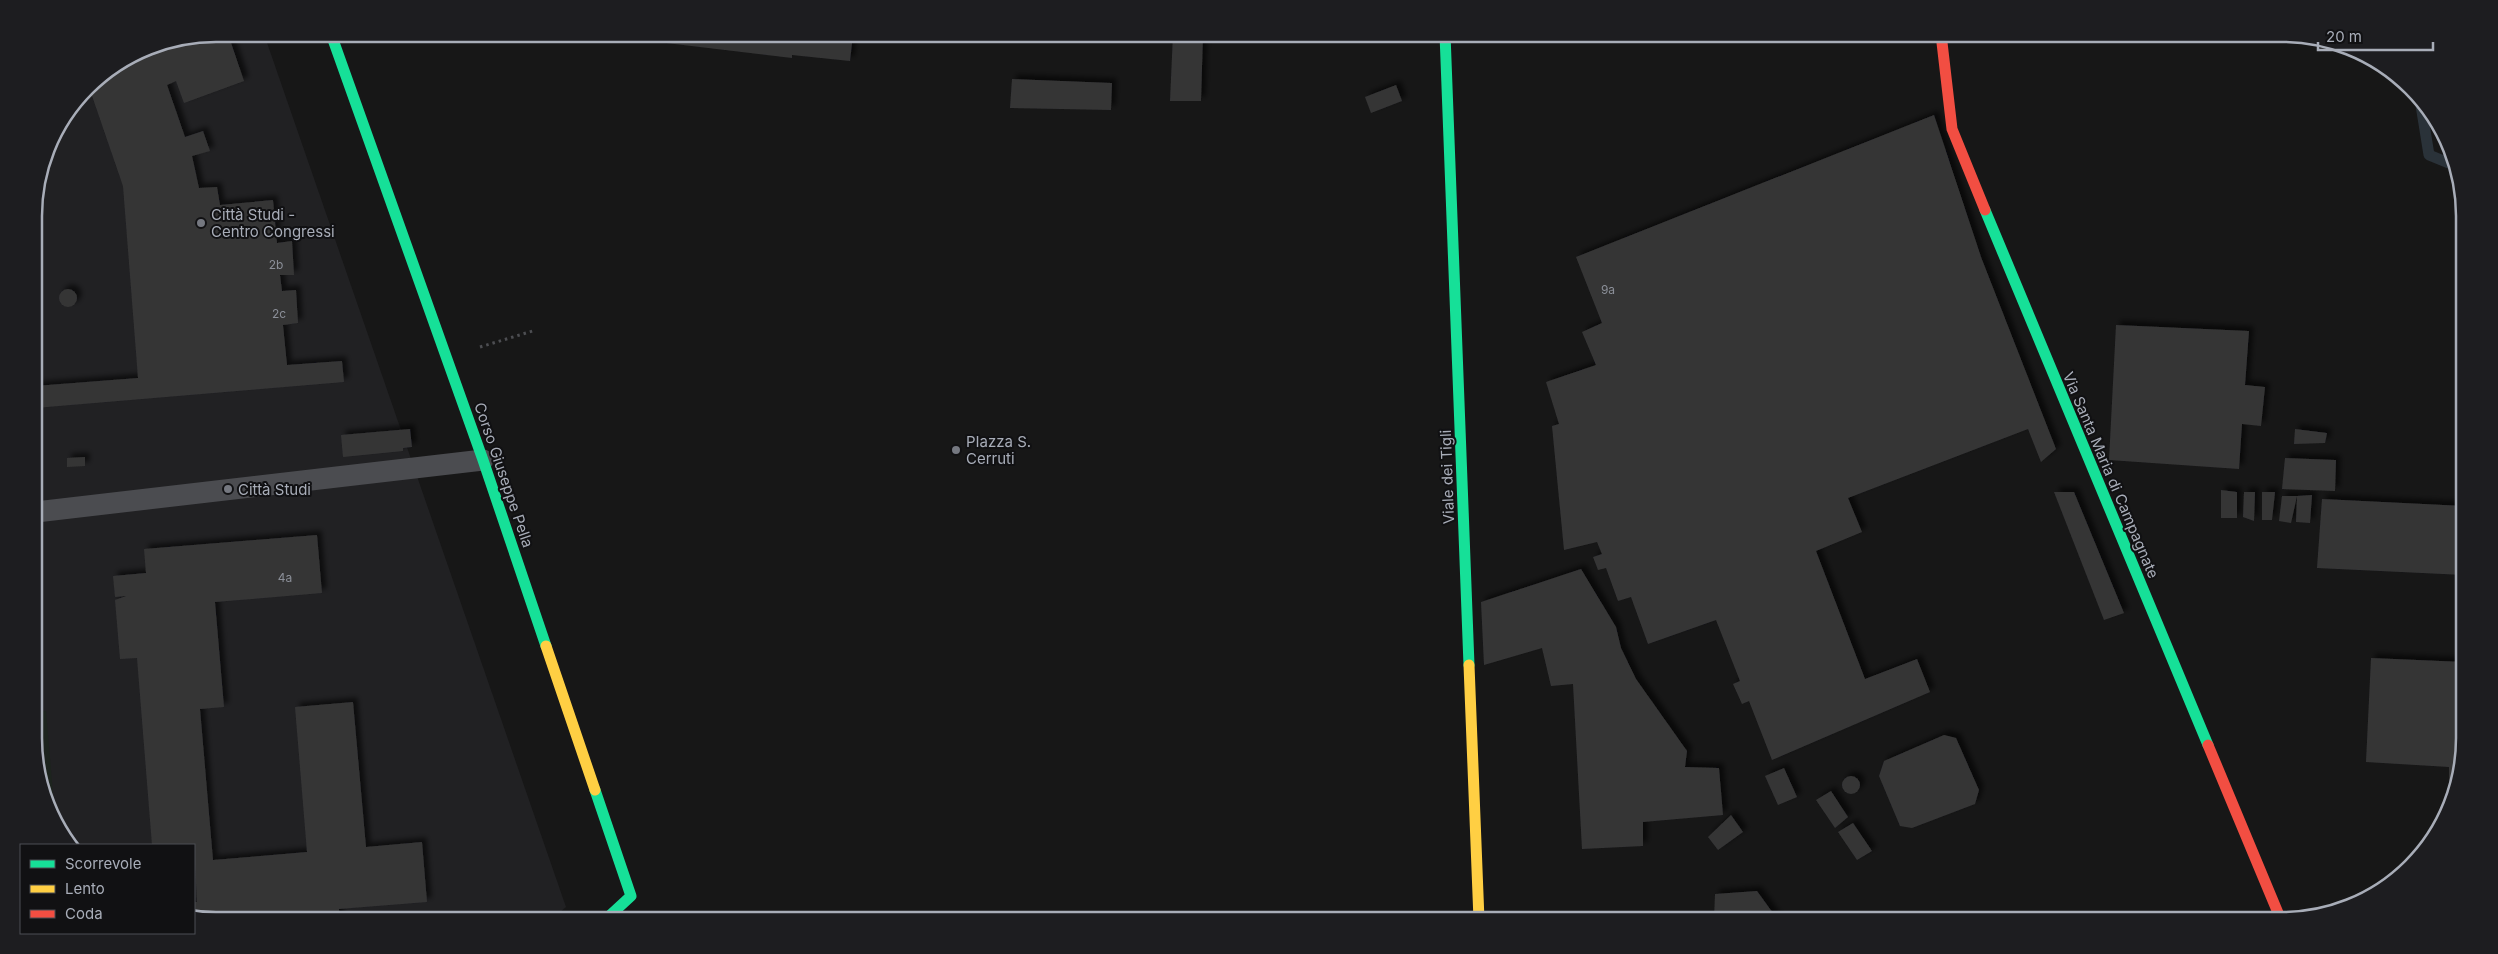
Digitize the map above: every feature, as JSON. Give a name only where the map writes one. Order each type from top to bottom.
[{"type":"street","name":"Viale dei Tigli","points":[[1445,42],[1479,911]]},
{"type":"street","name":"Via Santa Maria di Campagnate","points":[[1942,42],[1952,129],[2277,911]]},
{"type":"street","name":"Corso Giuseppe Pella","points":[[334,43],[483,460],[630,896],[614,912]]},
{"type":"lane","points":[[42,511],[483,460]]},
{"type":"path","points":[[446,357],[536,330]]},
{"type":"shaded area","name":"Città Studi","points":[[205,43],[267,43],[566,907],[560,912],[216,912],[195,910],[195,844],[80,844],[60,815],[46,772],[42,738],[44,194],[48,171],[60,139],[78,110],[93,93],[139,60],[171,48],[182,46]]},
{"type":"shaded area","points":[[42,711],[46,711],[52,794],[44,760]]},
{"type":"building","name":"Città Studi - Centro Congressi","points":[[205,43],[231,43],[244,81],[184,103],[176,81],[167,85],[185,137],[203,131],[210,151],[192,156],[199,188],[217,187],[220,205],[273,200],[277,243],[292,241],[294,275],[280,275],[282,291],[296,290],[298,323],[283,325],[287,365],[342,361],[344,382],[43,407],[43,385],[138,378],[123,186],[92,95],[120,72],[139,60],[171,48]]},
{"type":"building","points":[[664,43],[852,43],[850,61],[792,55],[792,58]]},
{"type":"building","points":[[1173,43],[1203,43],[1201,101],[1170,101]]},
{"type":"building","points":[[1012,79],[1112,83],[1111,110],[1010,108]]},
{"type":"building","points":[[1396,85],[1402,101],[1371,113],[1365,97]]},
{"type":"building","points":[[1934,115],[1981,257],[2056,449],[2041,462],[2028,429],[1848,498],[1862,532],[1816,551],[1865,679],[1917,659],[1930,692],[1772,760],[1749,701],[1742,704],[1733,684],[1740,681],[1716,620],[1648,644],[1631,597],[1618,601],[1606,568],[1598,570],[1593,557],[1602,554],[1597,542],[1564,550],[1552,426],[1559,424],[1546,382],[1596,365],[1582,332],[1602,323],[1576,257]]},
{"type":"building","points":[[68,289],[74,292],[77,298],[74,304],[68,307],[62,304],[59,298],[62,292]]},
{"type":"building","points":[[2116,325],[2249,331],[2245,385],[2265,387],[2261,426],[2242,424],[2239,469],[2109,460]]},
{"type":"building","points":[[410,429],[412,447],[403,448],[403,451],[343,457],[341,435]]},
{"type":"building","points":[[2295,429],[2327,433],[2325,443],[2294,444]]},
{"type":"building","points":[[85,457],[85,466],[67,467],[67,458]]},
{"type":"building","points":[[2285,458],[2336,460],[2335,491],[2282,489]]},
{"type":"building","points":[[2221,490],[2237,492],[2237,518],[2221,518]]},
{"type":"building","points":[[2054,492],[2074,492],[2124,613],[2104,620]]},
{"type":"building","points":[[2244,492],[2255,492],[2254,521],[2243,517]]},
{"type":"building","points":[[2262,492],[2275,492],[2272,520],[2262,520]]},
{"type":"building","points":[[2312,495],[2310,523],[2296,522],[2297,496]]},
{"type":"building","points":[[2282,496],[2297,496],[2291,523],[2279,521]]},
{"type":"building","points":[[2322,499],[2456,506],[2456,575],[2317,568]]},
{"type":"building","points":[[317,535],[322,593],[215,602],[224,707],[200,709],[213,860],[307,852],[295,707],[353,702],[366,847],[422,842],[427,902],[339,909],[339,912],[216,912],[195,910],[195,902],[197,902],[195,844],[152,844],[137,658],[120,659],[115,600],[126,596],[115,597],[113,576],[146,573],[144,549]]},
{"type":"building","points":[[1581,569],[1616,627],[1621,648],[1636,679],[1687,751],[1685,767],[1719,768],[1723,815],[1643,822],[1643,846],[1582,849],[1573,684],[1551,686],[1542,648],[1484,665],[1481,602]]},
{"type":"building","points":[[2371,658],[2456,662],[2456,738],[2449,786],[2449,767],[2366,762]]},
{"type":"building","points":[[1944,735],[1956,738],[1979,790],[1975,804],[1912,828],[1900,826],[1879,776],[1884,761]]},
{"type":"building","points":[[1784,768],[1797,797],[1778,805],[1765,776]]},
{"type":"building","points":[[1851,776],[1857,779],[1860,785],[1857,791],[1851,794],[1845,791],[1842,785],[1845,779]]},
{"type":"building","points":[[1831,791],[1848,817],[1835,828],[1816,800]]},
{"type":"building","points":[[1731,815],[1743,832],[1718,850],[1708,837]]},
{"type":"building","points":[[1853,823],[1872,851],[1857,860],[1838,832]]},
{"type":"building","points":[[1757,891],[1772,911],[1714,911],[1715,894]]},
{"type":"waterway","points":[[2422,114],[2429,155],[2447,162]]},
{"type":"traffic: fast","points":[[1445,42],[1469,665]]},
{"type":"traffic: fast","points":[[334,43],[483,460],[546,646]]},
{"type":"traffic: fast","points":[[1985,210],[2208,745]]},
{"type":"traffic: fast","points":[[595,790],[631,896],[614,912]]},
{"type":"traffic: slow","points":[[546,646],[595,790]]},
{"type":"traffic: slow","points":[[1469,665],[1479,911]]},
{"type":"traffic: jam","points":[[1942,42],[1952,129],[1985,210]]},
{"type":"traffic: jam","points":[[2208,745],[2277,911]]},
{"type":"place","name":"Città Studi - Centro Congressi","points":[[201,223]]},
{"type":"place","name":"PIazza S. Cerruti","points":[[956,450]]},
{"type":"place","name":"Città Studi","points":[[228,489]]}]
